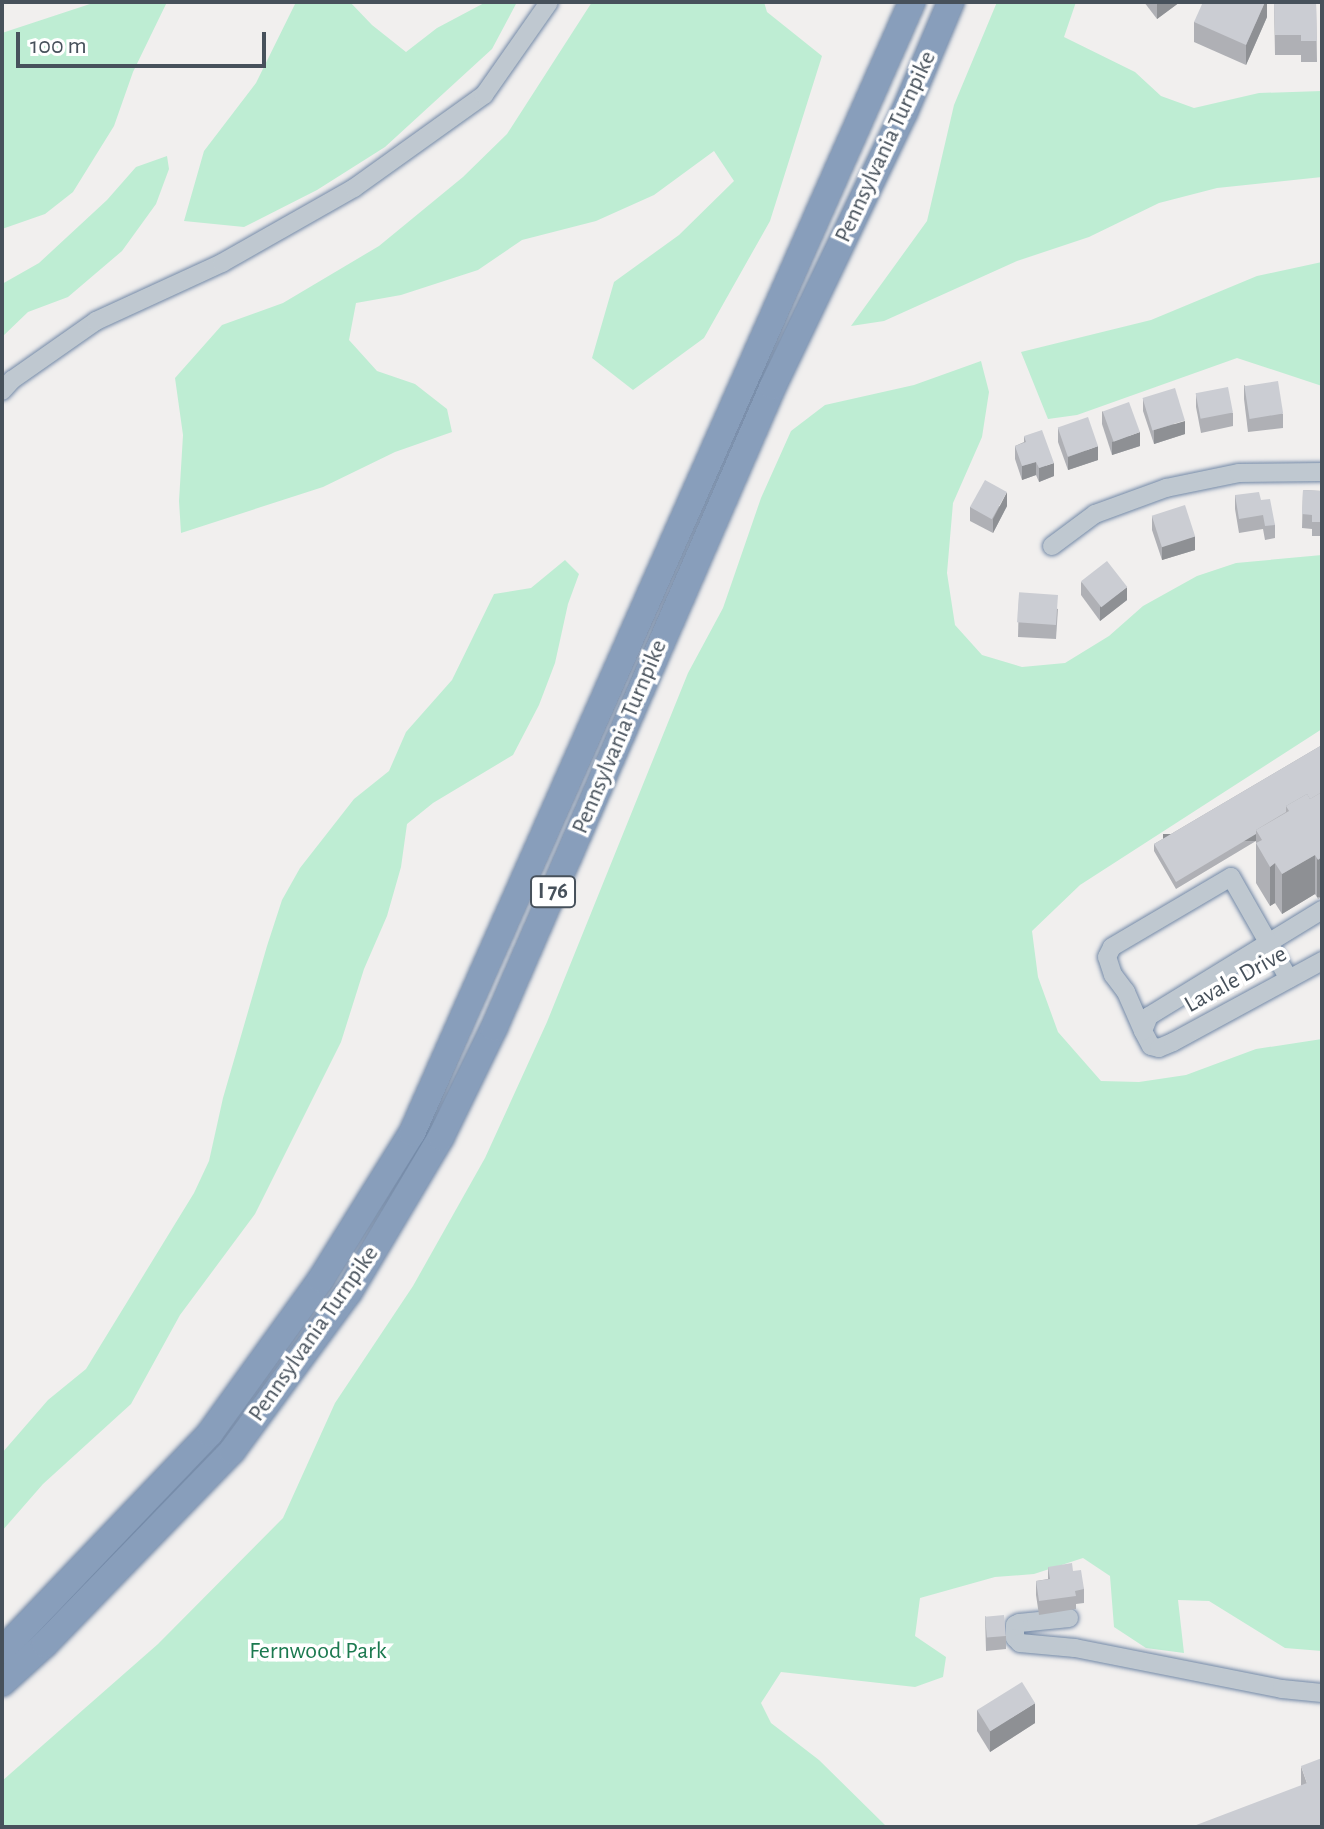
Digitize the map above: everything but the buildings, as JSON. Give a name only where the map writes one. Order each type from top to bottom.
[{"type":"highway","name":"Pennsylvania Turnpike","points":[[2,1651],[210,1433],[321,1279],[412,1133],[912,2]]},
{"type":"highway","name":"Pennsylvania Turnpike","points":[[2,1683],[45,1644],[232,1451],[349,1292],[441,1137],[494,1028],[773,386],[904,113],[951,2]]},
{"type":"street","points":[[2,391],[12,380],[96,321],[222,263],[354,188],[484,95],[549,2]]},
{"type":"street","points":[[1052,546],[1095,514],[1155,491],[1239,473],[1322,472]]},
{"type":"street","points":[[1143,1031],[1107,957],[1112,947],[1231,877],[1266,944],[1289,979]]},
{"type":"street","points":[[1143,1031],[1149,1016],[1322,910]]},
{"type":"street","name":"Lavale Drive","points":[[1143,1031],[1151,1046],[1159,1048],[1322,961]]},
{"type":"street","points":[[1069,1618],[1019,1623],[1015,1625],[1015,1638],[1020,1643],[1075,1648],[1282,1689],[1322,1693]]},
{"type":"green space","points":[[96,2],[167,2],[133,72],[114,126],[73,192],[45,214],[2,229],[2,33]]},
{"type":"green space","points":[[296,2],[350,2],[372,25],[406,52],[437,28],[486,2],[517,2],[492,49],[385,147],[317,190],[244,227],[184,221],[204,151],[256,83]]},
{"type":"green space","points":[[592,2],[764,2],[767,12],[822,56],[770,221],[704,338],[633,390],[592,358],[614,282],[679,235],[734,181],[714,151],[654,195],[596,221],[522,240],[478,270],[401,295],[356,303],[349,340],[377,371],[415,384],[447,409],[452,432],[395,452],[323,487],[181,533],[179,501],[183,435],[175,378],[222,325],[283,303],[379,246],[463,177],[507,134]]},
{"type":"green space","points":[[997,2],[1076,2],[1064,37],[1135,72],[1161,96],[1194,108],[1259,93],[1322,91],[1322,177],[1217,188],[1159,203],[1089,237],[1017,261],[884,321],[851,326],[927,221],[954,105]]},
{"type":"green space","points":[[167,156],[169,169],[156,204],[122,251],[68,297],[28,312],[2,337],[2,284],[39,263],[107,200],[136,167]]},
{"type":"green space","points":[[1322,262],[1322,386],[1237,358],[1077,415],[1048,419],[1021,352],[1151,320],[1257,276]]},
{"type":"green space","name":"Fernwood Park","points":[[981,361],[989,392],[982,437],[953,503],[947,573],[955,625],[982,655],[1022,667],[1065,663],[1109,636],[1143,606],[1197,576],[1236,563],[1322,555],[1322,729],[1080,885],[1032,931],[1038,977],[1058,1032],[1101,1081],[1139,1082],[1186,1075],[1256,1049],[1322,1039],[1322,1651],[1285,1648],[1209,1601],[1178,1600],[1184,1653],[1146,1648],[1114,1627],[1110,1576],[1083,1558],[1034,1574],[995,1577],[920,1598],[915,1636],[946,1657],[943,1677],[915,1687],[781,1672],[761,1703],[771,1723],[819,1760],[887,1827],[2,1827],[2,1781],[158,1644],[283,1518],[335,1403],[413,1286],[485,1158],[547,1022],[688,673],[723,608],[761,498],[791,431],[825,405],[914,385]]},
{"type":"green space","points":[[565,560],[579,574],[568,604],[555,663],[539,705],[513,755],[433,803],[407,824],[401,867],[387,916],[364,969],[341,1042],[255,1214],[180,1315],[131,1404],[43,1484],[2,1531],[2,1453],[48,1400],[86,1369],[194,1193],[209,1161],[223,1098],[267,946],[282,900],[300,868],[354,799],[389,771],[406,732],[452,680],[494,594],[531,588]]}]
